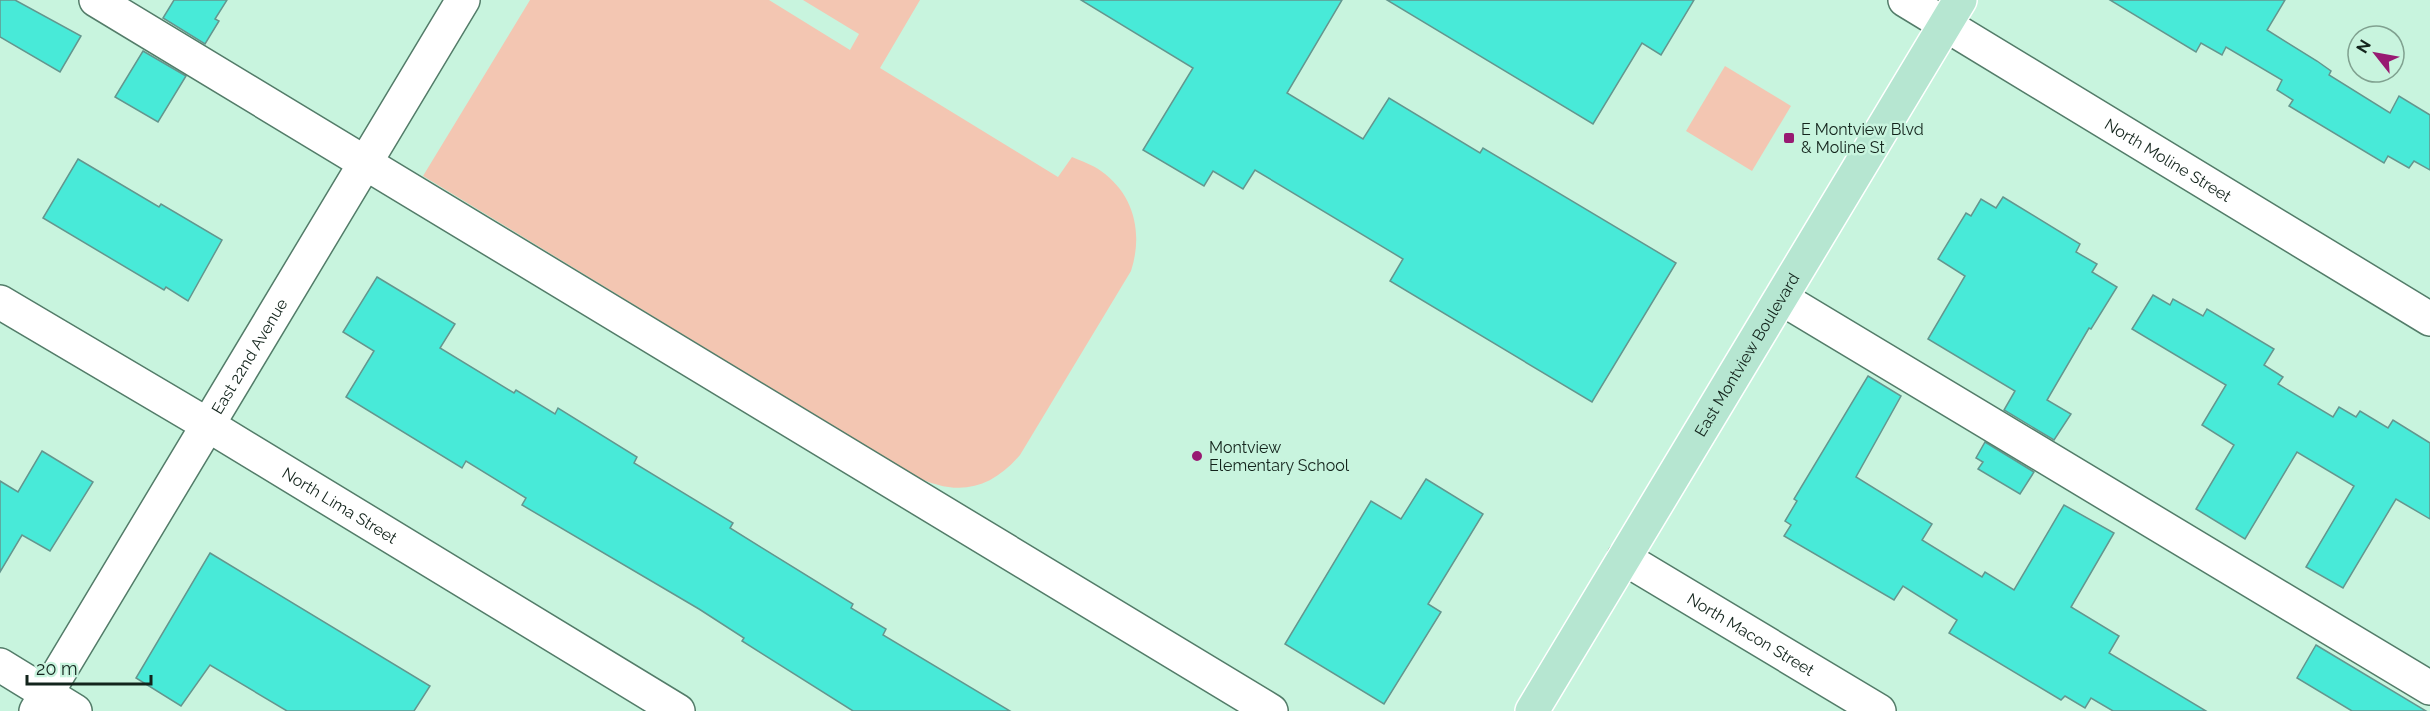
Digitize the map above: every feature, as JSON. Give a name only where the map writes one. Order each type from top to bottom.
[{"type":"main road","name":"East Montview Boulevard","points":[[1532,711],[1952,12]]},
{"type":"street","points":[[96,0],[1271,711]]},
{"type":"street","name":"East 22nd Avenue","points":[[41,702],[463,0]]},
{"type":"street","name":"North Moline Street","points":[[1905,0],[1952,12],[2430,319]]},
{"type":"street","points":[[1781,298],[2430,688]]},
{"type":"street","name":"North Lima Street","points":[[0,302],[208,425],[678,711]]},
{"type":"street","name":"North Macon Street","points":[[1624,558],[1879,711]]},
{"type":"street","points":[[0,665],[41,702],[75,711]]},
{"type":"shaded area","points":[[530,0],[769,0],[850,50],[859,34],[803,0],[920,0],[880,68],[1058,177],[1072,157],[1098,169],[1113,181],[1129,203],[1136,229],[1135,257],[1131,271],[1020,455],[1009,467],[985,483],[959,488],[930,483],[915,476],[423,176]]},
{"type":"shaded area","points":[[1725,66],[1791,106],[1752,171],[1686,131]]},
{"type":"building","points":[[0,0],[15,0],[81,36],[60,72],[0,37]]},
{"type":"building","points":[[174,0],[227,0],[215,19],[219,21],[205,44],[163,18]]},
{"type":"building","points":[[1081,0],[1342,0],[1287,93],[1363,139],[1389,98],[1480,153],[1483,148],[1676,263],[1592,402],[1390,281],[1403,259],[1255,170],[1243,189],[1213,171],[1204,186],[1143,150],[1193,68]]},
{"type":"building","points":[[1387,0],[1694,0],[1661,55],[1642,43],[1593,124]]},
{"type":"building","points":[[2110,0],[2285,0],[2267,30],[2331,71],[2329,75],[2390,113],[2399,96],[2430,115],[2430,170],[2414,161],[2409,168],[2388,156],[2384,163],[2289,106],[2293,100],[2277,90],[2282,80],[2226,47],[2222,55],[2201,43],[2196,52]]},
{"type":"building","points":[[143,51],[186,76],[158,122],[115,97]]},
{"type":"building","points":[[78,159],[159,207],[161,204],[222,240],[188,301],[166,287],[164,290],[43,218]]},
{"type":"building","points":[[2003,197],[2080,244],[2076,252],[2097,264],[2092,272],[2117,287],[2091,329],[2089,328],[2047,400],[2071,414],[2054,440],[2004,410],[2015,391],[1928,339],[1965,276],[1938,259],[1966,213],[1971,216],[1981,199],[1996,208]]},
{"type":"building","points":[[377,277],[455,324],[440,348],[514,393],[516,390],[555,414],[558,408],[637,457],[634,463],[733,523],[730,528],[853,604],[851,608],[886,629],[883,635],[1010,711],[853,711],[742,641],[744,638],[699,609],[522,505],[526,498],[466,461],[462,468],[346,397],[374,351],[343,332]]},
{"type":"building","points":[[2153,295],[2170,305],[2173,299],[2203,316],[2207,309],[2274,349],[2264,365],[2283,377],[2278,384],[2333,417],[2339,407],[2356,417],[2360,411],[2388,428],[2393,420],[2430,443],[2430,519],[2396,499],[2343,588],[2306,567],[2354,486],[2297,452],[2245,539],[2196,509],[2234,445],[2202,425],[2226,385],[2132,329]]},
{"type":"building","points":[[1868,376],[1901,396],[1856,477],[1932,524],[1922,540],[1982,577],[1985,572],[2014,590],[2064,505],[2114,533],[2071,607],[2119,636],[2109,653],[2206,711],[2113,711],[2091,698],[2085,708],[2065,696],[2061,700],[1949,633],[1957,620],[1903,586],[1894,600],[1784,536],[1791,525],[1785,521],[1797,501],[1794,499]]},
{"type":"building","points":[[1985,442],[2034,472],[2020,494],[1978,469],[1983,462],[1976,458]]},
{"type":"building","points":[[42,451],[93,482],[50,551],[22,535],[0,572],[0,481],[18,492]]},
{"type":"building","points":[[1426,479],[1483,514],[1428,604],[1441,612],[1384,704],[1285,644],[1371,501],[1401,519]]},
{"type":"building","points":[[210,553],[430,686],[414,711],[287,711],[210,665],[181,706],[136,678]]},
{"type":"building","points":[[2316,645],[2426,711],[2352,711],[2297,678]]},
{"type":"place","name":"E Montview Blvd & Moline St","points":[[1789,138]]},
{"type":"place","name":"Montview Elementary School","points":[[1197,456]]}]
